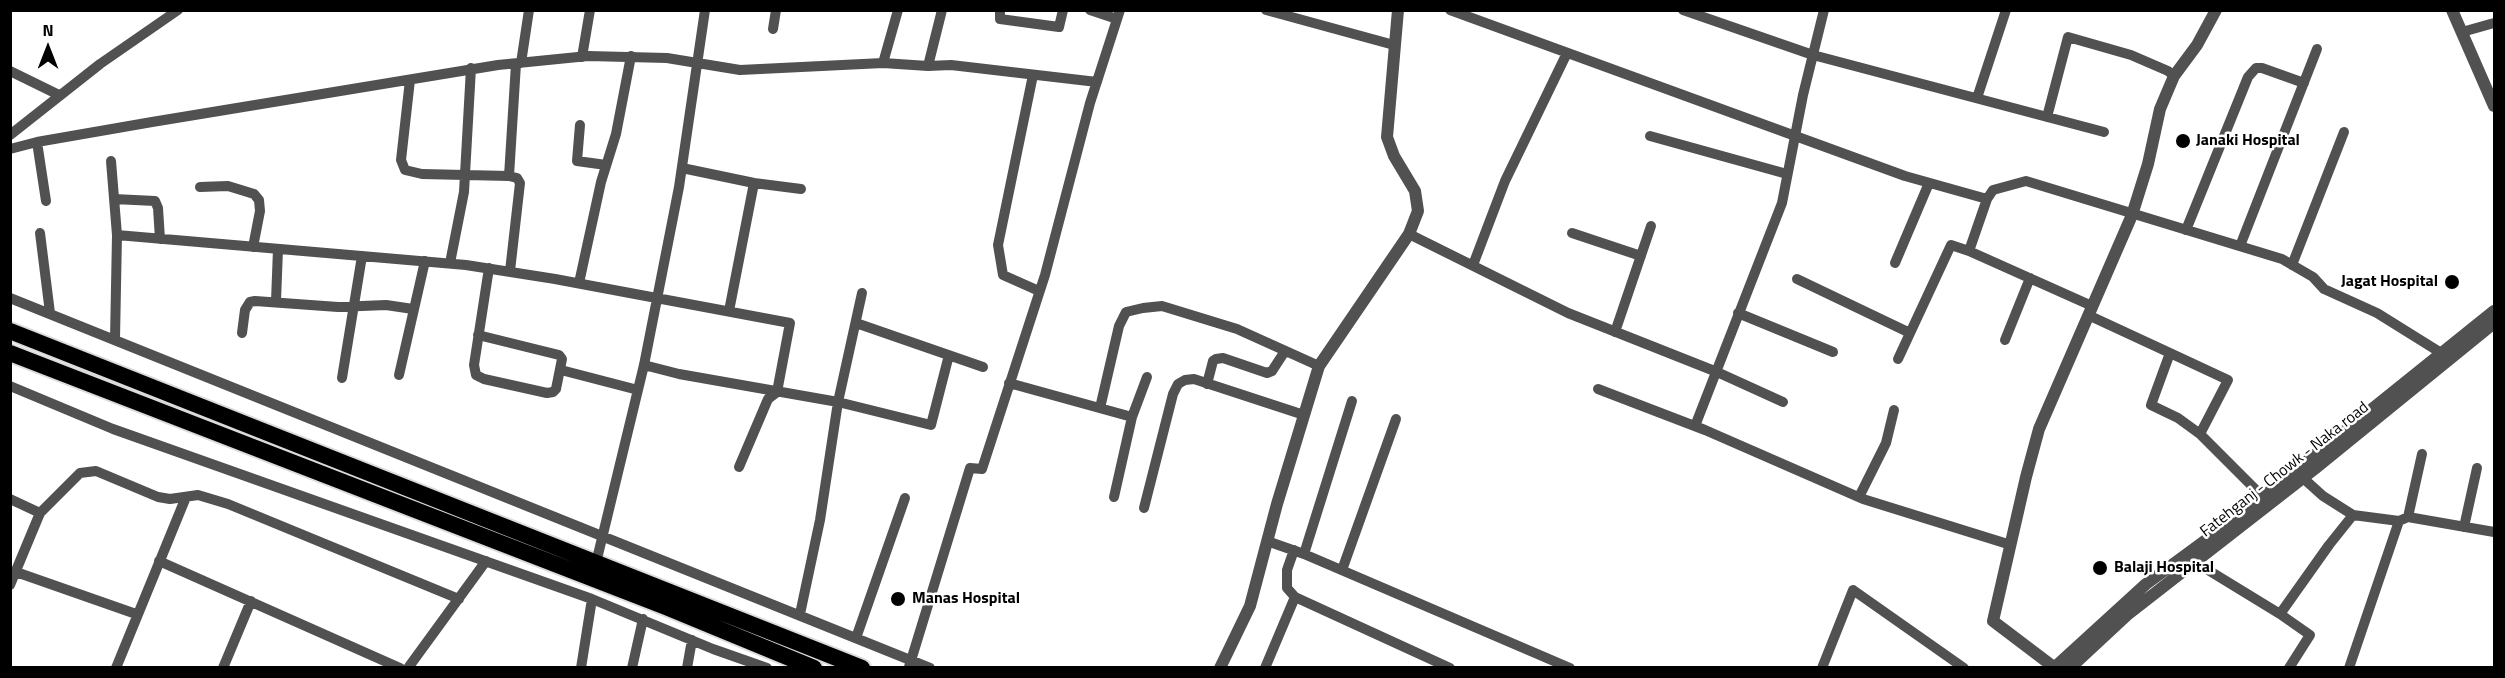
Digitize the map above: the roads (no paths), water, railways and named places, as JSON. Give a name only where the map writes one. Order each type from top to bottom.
[{"type":"highway","points":[[10,331],[862,668]]},
{"type":"highway","points":[[10,353],[666,607],[807,666]]},
{"type":"street","points":[[10,135],[99,64],[177,10]]},
{"type":"street","points":[[509,176],[518,64],[529,10]]},
{"type":"street","points":[[582,57],[591,10]]},
{"type":"street","points":[[596,563],[644,365],[682,168],[705,10]]},
{"type":"street","points":[[773,29],[776,10]]},
{"type":"street","points":[[882,63],[898,10]]},
{"type":"street","points":[[928,66],[942,10]]},
{"type":"street","points":[[1000,10],[1000,19],[1059,27],[1063,10]]},
{"type":"street","points":[[910,664],[970,468],[982,469],[1039,291],[1118,15],[1090,10]]},
{"type":"street","points":[[1266,10],[1394,45]]},
{"type":"street","points":[[1220,668],[1250,606],[1319,366],[1409,234],[1418,211],[1415,191],[1394,156],[1387,137],[1398,10]]},
{"type":"street","points":[[1450,10],[1795,136],[1929,183],[1987,200]]},
{"type":"street","points":[[1683,10],[1813,55],[2104,132]]},
{"type":"street","points":[[1695,426],[1782,203],[1824,10]]},
{"type":"street","points":[[1977,98],[2006,10]]},
{"type":"street","points":[[2216,10],[2197,45],[2174,76],[2160,109],[2148,164],[2133,215],[2039,429],[1993,621],[2054,667],[2146,584],[2445,356],[2494,311]]},
{"type":"street","points":[[2452,10],[2494,106]]},
{"type":"street","points":[[2462,32],[2494,23]]},
{"type":"street","points":[[2047,117],[2068,37],[2131,55],[2168,70],[2174,76]]},
{"type":"street","points":[[2240,246],[2317,48]]},
{"type":"street","points":[[1473,265],[1505,181],[1567,53]]},
{"type":"street","points":[[579,283],[606,165],[616,135],[630,56]]},
{"type":"street","points":[[10,150],[37,142],[471,68],[582,57],[630,56],[699,62],[740,70],[882,63],[951,65],[1097,82]]},
{"type":"street","points":[[450,263],[462,203],[471,68]]},
{"type":"street","points":[[2186,230],[2248,77],[2256,69],[2262,68],[2304,83]]},
{"type":"street","points":[[10,71],[59,95]]},
{"type":"street","points":[[1033,75],[998,245],[1003,274],[1039,291]]},
{"type":"street","points":[[410,80],[402,166],[405,170],[412,173],[517,178],[520,190],[510,271]]},
{"type":"street","points":[[580,125],[577,160],[606,165]]},
{"type":"street","points":[[2292,265],[2344,132]]},
{"type":"street","points":[[1650,136],[1788,174]]},
{"type":"street","points":[[37,142],[46,201]]},
{"type":"street","points":[[111,161],[117,235],[115,339]]},
{"type":"street","points":[[682,168],[754,183],[801,189]]},
{"type":"street","points":[[1969,251],[1987,200],[1993,190],[2026,182],[2282,259],[2313,277],[2324,289],[2377,313],[2445,356]]},
{"type":"street","points":[[729,311],[754,183]]},
{"type":"street","points":[[1895,263],[1929,183]]},
{"type":"street","points":[[201,187],[228,186],[254,194],[260,211],[253,247]]},
{"type":"street","points":[[114,199],[155,201],[158,208],[160,239]]},
{"type":"street","points":[[1615,332],[1651,226]]},
{"type":"street","points":[[40,233],[50,314]]},
{"type":"street","points":[[1572,233],[1641,256]]},
{"type":"street","points":[[1409,234],[1568,313],[1717,372],[1782,402]]},
{"type":"street","points":[[117,235],[489,268],[790,322],[777,392],[768,399],[740,467]]},
{"type":"street","points":[[1898,359],[1951,245],[2030,278],[2170,353],[2228,380],[2200,434]]},
{"type":"street","points":[[276,301],[278,249]]},
{"type":"street","points":[[342,378],[362,256]]},
{"type":"street","points":[[399,375],[425,261]]},
{"type":"street","points":[[478,335],[559,356],[562,359],[561,370],[556,388],[553,392],[547,393],[484,379],[476,375],[474,370],[478,335],[489,268]]},
{"type":"street","points":[[2005,340],[2030,278]]},
{"type":"street","points":[[1797,279],[1910,333]]},
{"type":"street","points":[[800,614],[820,520],[838,402],[862,293]]},
{"type":"street","points":[[10,298],[604,534],[800,614],[910,664],[930,668]]},
{"type":"street","points":[[242,333],[245,310],[250,302],[386,305],[413,309]]},
{"type":"street","points":[[1100,408],[1119,326],[1126,312],[1161,306],[1238,329],[1319,366]]},
{"type":"street","points":[[1738,314],[1833,352]]},
{"type":"street","points":[[856,322],[983,367]]},
{"type":"street","name":"Fatehganj - Chowk - Naka road","points":[[2070,668],[2127,615],[2303,478],[2445,356],[2494,323]]},
{"type":"street","points":[[1207,384],[1213,361],[1216,359],[1223,358],[1268,373],[1272,371],[1285,351]]},
{"type":"street","points":[[2170,353],[2151,405],[2178,418],[2200,434],[2263,497]]},
{"type":"street","points":[[644,365],[838,402],[931,425],[950,355]]},
{"type":"street","points":[[561,370],[638,390]]},
{"type":"street","points":[[1114,497],[1132,417],[1147,377]]},
{"type":"street","points":[[1144,508],[1173,394],[1178,384],[1185,380],[1194,380],[1304,415]]},
{"type":"street","points":[[1009,384],[1132,417]]},
{"type":"street","points":[[10,386],[113,429],[592,599],[767,668]]},
{"type":"street","points":[[1598,389],[1695,426],[1859,497],[2011,545]]},
{"type":"street","points":[[1352,401],[1299,552],[1287,570],[1287,588],[1295,597],[1427,663],[1450,668]]},
{"type":"street","points":[[1859,497],[1886,443],[1894,410]]},
{"type":"street","points":[[1342,570],[1396,418]]},
{"type":"street","points":[[2349,668],[2403,519],[2422,454]]},
{"type":"street","points":[[2464,526],[2477,468]]},
{"type":"street","points":[[10,585],[40,513],[67,484],[80,474],[96,471],[158,497],[171,499],[198,495],[228,504],[459,599]]},
{"type":"street","points":[[2303,478],[2323,496],[2353,515],[2464,526],[2494,532]]},
{"type":"street","points":[[116,668],[136,614],[186,497]]},
{"type":"street","points":[[856,638],[905,498]]},
{"type":"street","points":[[10,500],[40,513]]},
{"type":"street","points":[[2280,614],[2353,515]]},
{"type":"street","points":[[1267,542],[1299,552],[1570,668]]},
{"type":"street","points":[[159,561],[400,668]]},
{"type":"street","points":[[408,668],[486,561]]},
{"type":"street","points":[[2195,562],[2310,635],[2289,668]]},
{"type":"street","points":[[16,572],[136,614]]},
{"type":"street","points":[[1822,668],[1853,590],[1964,668]]},
{"type":"street","points":[[1265,668],[1295,597]]},
{"type":"street","points":[[581,668],[592,599]]},
{"type":"street","points":[[223,668],[251,601]]},
{"type":"street","points":[[632,668],[643,619]]},
{"type":"street","points":[[687,668],[692,640]]},
{"type":"place","name":"Janaki Hospital","points":[[2183,141]]},
{"type":"place","name":"Jagat Hospital","points":[[2452,282]]},
{"type":"place","name":"Balaji Hospital","points":[[2100,568]]},
{"type":"place","name":"Manas Hospital","points":[[898,599]]}]
